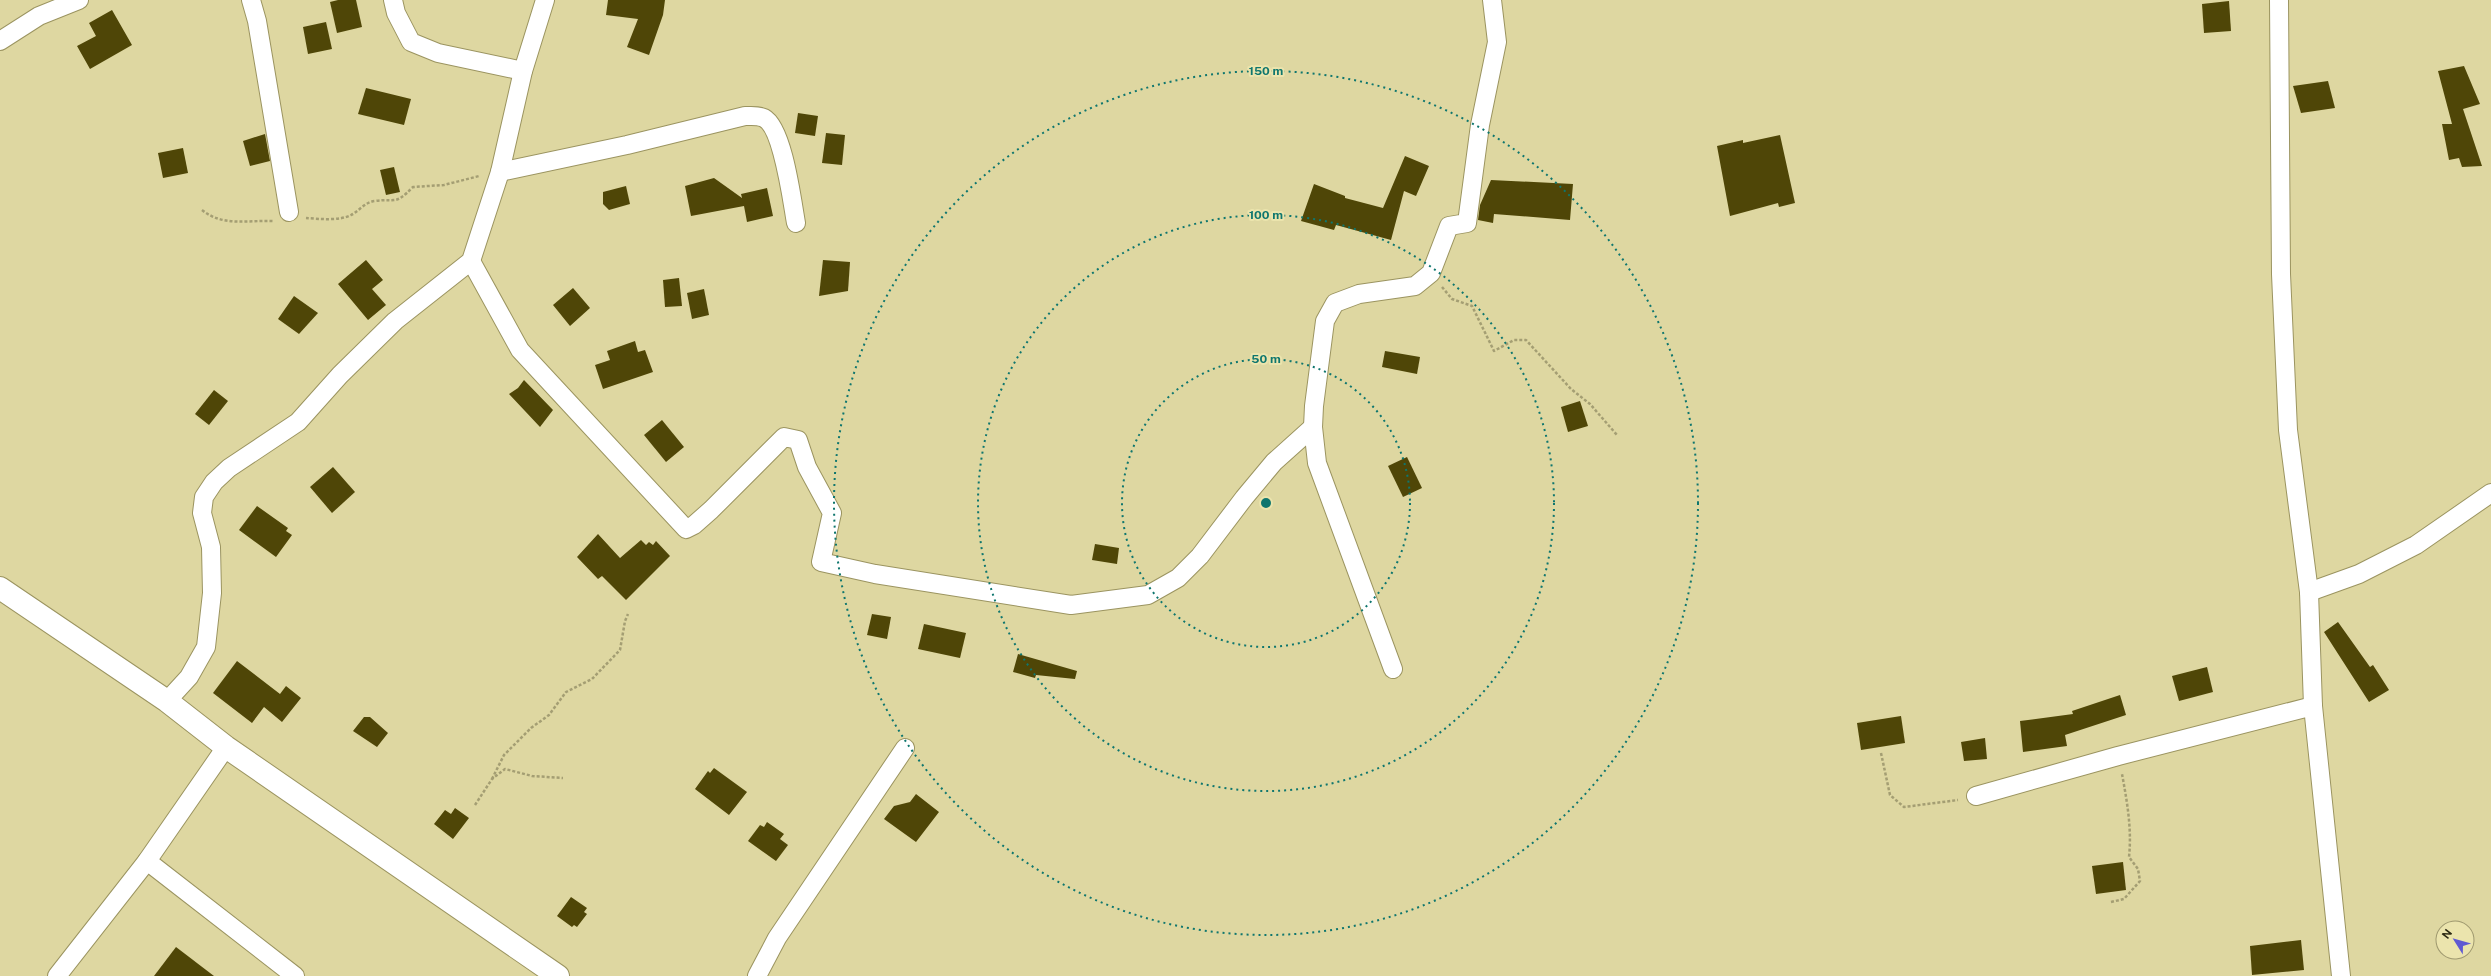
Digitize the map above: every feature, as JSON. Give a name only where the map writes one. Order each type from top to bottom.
[{"type":"street","points":[[0,41],[39,16],[79,0]]},
{"type":"street","points":[[250,0],[257,21],[289,217]]},
{"type":"street","points":[[393,0],[396,13],[411,42],[438,53],[523,71]]},
{"type":"street","points":[[167,701],[189,677],[206,647],[212,593],[211,547],[202,513],[204,497],[214,482],[251,453],[298,422],[340,375],[395,321],[472,261],[500,172],[523,71],[545,0]]},
{"type":"street","points":[[1393,670],[1317,463],[1313,426],[1326,321],[1335,303],[1358,294],[1415,286],[1431,273],[1449,226],[1467,223],[1480,124],[1497,42],[1492,0]]},
{"type":"street","points":[[2279,0],[2281,274],[2288,430],[2309,592],[2312,706],[2341,976]]},
{"type":"street","points":[[500,172],[627,145],[745,116],[758,116],[765,118],[779,140],[796,223]]},
{"type":"street","points":[[472,261],[520,350],[686,529],[694,525],[711,510],[784,437],[798,440],[807,467],[832,513],[821,562],[875,574],[1071,605],[1148,595],[1178,578],[1200,556],[1244,498],[1274,462],[1313,426]]},
{"type":"street","points":[[2309,592],[2359,574],[2416,545],[2491,493]]},
{"type":"street","points":[[0,588],[167,701],[226,748],[558,976]]},
{"type":"street","points":[[1976,796],[2118,756],[2312,706]]},
{"type":"street","points":[[57,976],[147,861],[226,748]]},
{"type":"street","points":[[757,976],[777,938],[905,748]]},
{"type":"street","points":[[147,861],[295,976]]},
{"type":"path","points":[[202,210],[213,219],[228,222],[289,217],[324,219],[350,216],[367,204],[375,201],[392,202],[403,198],[413,187],[444,185],[500,172]]},
{"type":"path","points":[[1431,273],[1452,299],[1472,306],[1494,351],[1514,340],[1526,340],[1571,389],[1590,404],[1617,436]]},
{"type":"path","points":[[475,805],[492,779],[504,755],[531,728],[548,716],[566,692],[592,679],[620,650],[628,614]]},
{"type":"path","points":[[1881,753],[1890,795],[1904,807],[1939,804],[1976,796]]},
{"type":"path","points":[[2111,902],[2124,899],[2140,881],[2138,869],[2129,857],[2130,840],[2127,800],[2118,756]]},
{"type":"path","points":[[492,779],[505,769],[532,776],[563,778]]},
{"type":"building","points":[[338,0],[356,0],[362,27],[337,33],[330,2]]},
{"type":"building","points":[[608,0],[665,0],[663,15],[649,55],[627,47],[638,19],[606,15]]},
{"type":"building","points":[[2229,1],[2231,31],[2204,33],[2202,4]]},
{"type":"building","points":[[112,10],[132,45],[90,69],[77,46],[96,36],[89,23]]},
{"type":"building","points":[[326,22],[332,49],[308,54],[303,27]]},
{"type":"building","points":[[2464,66],[2480,104],[2463,109],[2482,166],[2462,167],[2459,158],[2449,160],[2442,124],[2452,124],[2438,71]]},
{"type":"building","points":[[2328,81],[2335,108],[2301,113],[2293,86]]},
{"type":"building","points":[[366,88],[411,99],[404,125],[358,114]]},
{"type":"building","points":[[798,113],[818,116],[815,136],[795,133]]},
{"type":"building","points":[[826,133],[845,135],[842,165],[822,163]]},
{"type":"building","points":[[265,134],[270,161],[250,166],[243,141]]},
{"type":"building","points":[[1780,135],[1795,203],[1779,207],[1778,203],[1730,216],[1717,146],[1743,140],[1743,143]]},
{"type":"building","points":[[183,148],[188,173],[163,178],[158,153]]},
{"type":"building","points":[[1405,156],[1429,166],[1416,196],[1404,191],[1391,240],[1336,225],[1334,230],[1301,221],[1314,184],[1345,196],[1345,198],[1383,208]]},
{"type":"building","points":[[394,167],[400,192],[386,195],[380,170]]},
{"type":"building","points":[[714,178],[742,198],[741,194],[767,188],[773,216],[747,222],[744,206],[691,216],[685,186]]},
{"type":"building","points":[[1491,180],[1573,184],[1570,220],[1494,214],[1493,223],[1478,220],[1480,205]]},
{"type":"building","points":[[626,186],[630,204],[609,210],[603,204],[603,192]]},
{"type":"building","points":[[366,260],[383,280],[372,289],[386,305],[368,320],[338,284]]},
{"type":"building","points":[[823,260],[850,262],[848,291],[819,296]]},
{"type":"building","points":[[679,278],[682,306],[665,307],[663,280]]},
{"type":"building","points":[[573,288],[590,308],[570,326],[553,305]]},
{"type":"building","points":[[704,289],[709,315],[692,319],[687,293]]},
{"type":"building","points":[[294,296],[318,313],[299,334],[278,319]]},
{"type":"building","points":[[635,341],[638,352],[645,350],[653,372],[603,389],[595,365],[610,360],[607,351]]},
{"type":"building","points":[[1385,351],[1420,357],[1417,374],[1382,367]]},
{"type":"building","points":[[524,380],[553,410],[540,427],[509,394],[518,388]]},
{"type":"building","points":[[214,390],[228,401],[209,425],[195,414]]},
{"type":"building","points":[[1580,401],[1588,426],[1568,432],[1561,407]]},
{"type":"building","points":[[662,420],[684,447],[666,462],[644,435]]},
{"type":"building","points":[[1407,457],[1422,488],[1403,497],[1388,466]]},
{"type":"building","points":[[333,467],[355,492],[332,513],[310,487]]},
{"type":"building","points":[[257,506],[288,528],[286,531],[292,535],[276,557],[239,530]]},
{"type":"building","points":[[598,534],[620,558],[641,540],[646,545],[649,542],[653,545],[656,541],[670,556],[626,600],[602,576],[598,579],[577,557]]},
{"type":"building","points":[[1095,544],[1119,548],[1117,564],[1092,560]]},
{"type":"building","points":[[872,614],[891,617],[887,639],[867,635]]},
{"type":"building","points":[[2338,622],[2370,667],[2373,665],[2389,690],[2369,702],[2324,632]]},
{"type":"building","points":[[924,624],[966,633],[960,658],[918,649]]},
{"type":"building","points":[[1018,654],[1077,671],[1075,679],[1036,675],[1035,678],[1013,672]]},
{"type":"building","points":[[237,661],[280,694],[286,686],[301,698],[282,722],[264,707],[252,723],[213,693]]},
{"type":"building","points":[[2207,667],[2213,692],[2179,701],[2172,676]]},
{"type":"building","points":[[2120,695],[2126,715],[2065,735],[2067,746],[2023,752],[2020,721],[2073,714],[2072,711]]},
{"type":"building","points":[[1901,716],[1905,743],[1861,750],[1857,723]]},
{"type":"building","points":[[364,717],[370,717],[388,733],[377,747],[353,731]]},
{"type":"building","points":[[1985,738],[1987,759],[1964,761],[1961,742]]},
{"type":"building","points":[[714,768],[747,792],[729,815],[695,789],[708,771],[710,773]]},
{"type":"building","points":[[916,794],[939,812],[916,842],[884,819],[894,806],[910,802]]},
{"type":"building","points":[[455,808],[469,818],[453,839],[434,824],[445,810],[451,814]]},
{"type":"building","points":[[767,822],[784,834],[780,839],[788,845],[776,861],[748,841],[760,825],[764,827]]},
{"type":"building","points":[[2123,862],[2126,890],[2096,894],[2092,866]]},
{"type":"building","points":[[571,897],[587,908],[584,912],[587,914],[577,927],[574,925],[572,927],[557,916]]},
{"type":"building","points":[[2301,940],[2304,970],[2252,975],[2250,946]]},
{"type":"building","points":[[176,947],[214,976],[154,976]]}]
